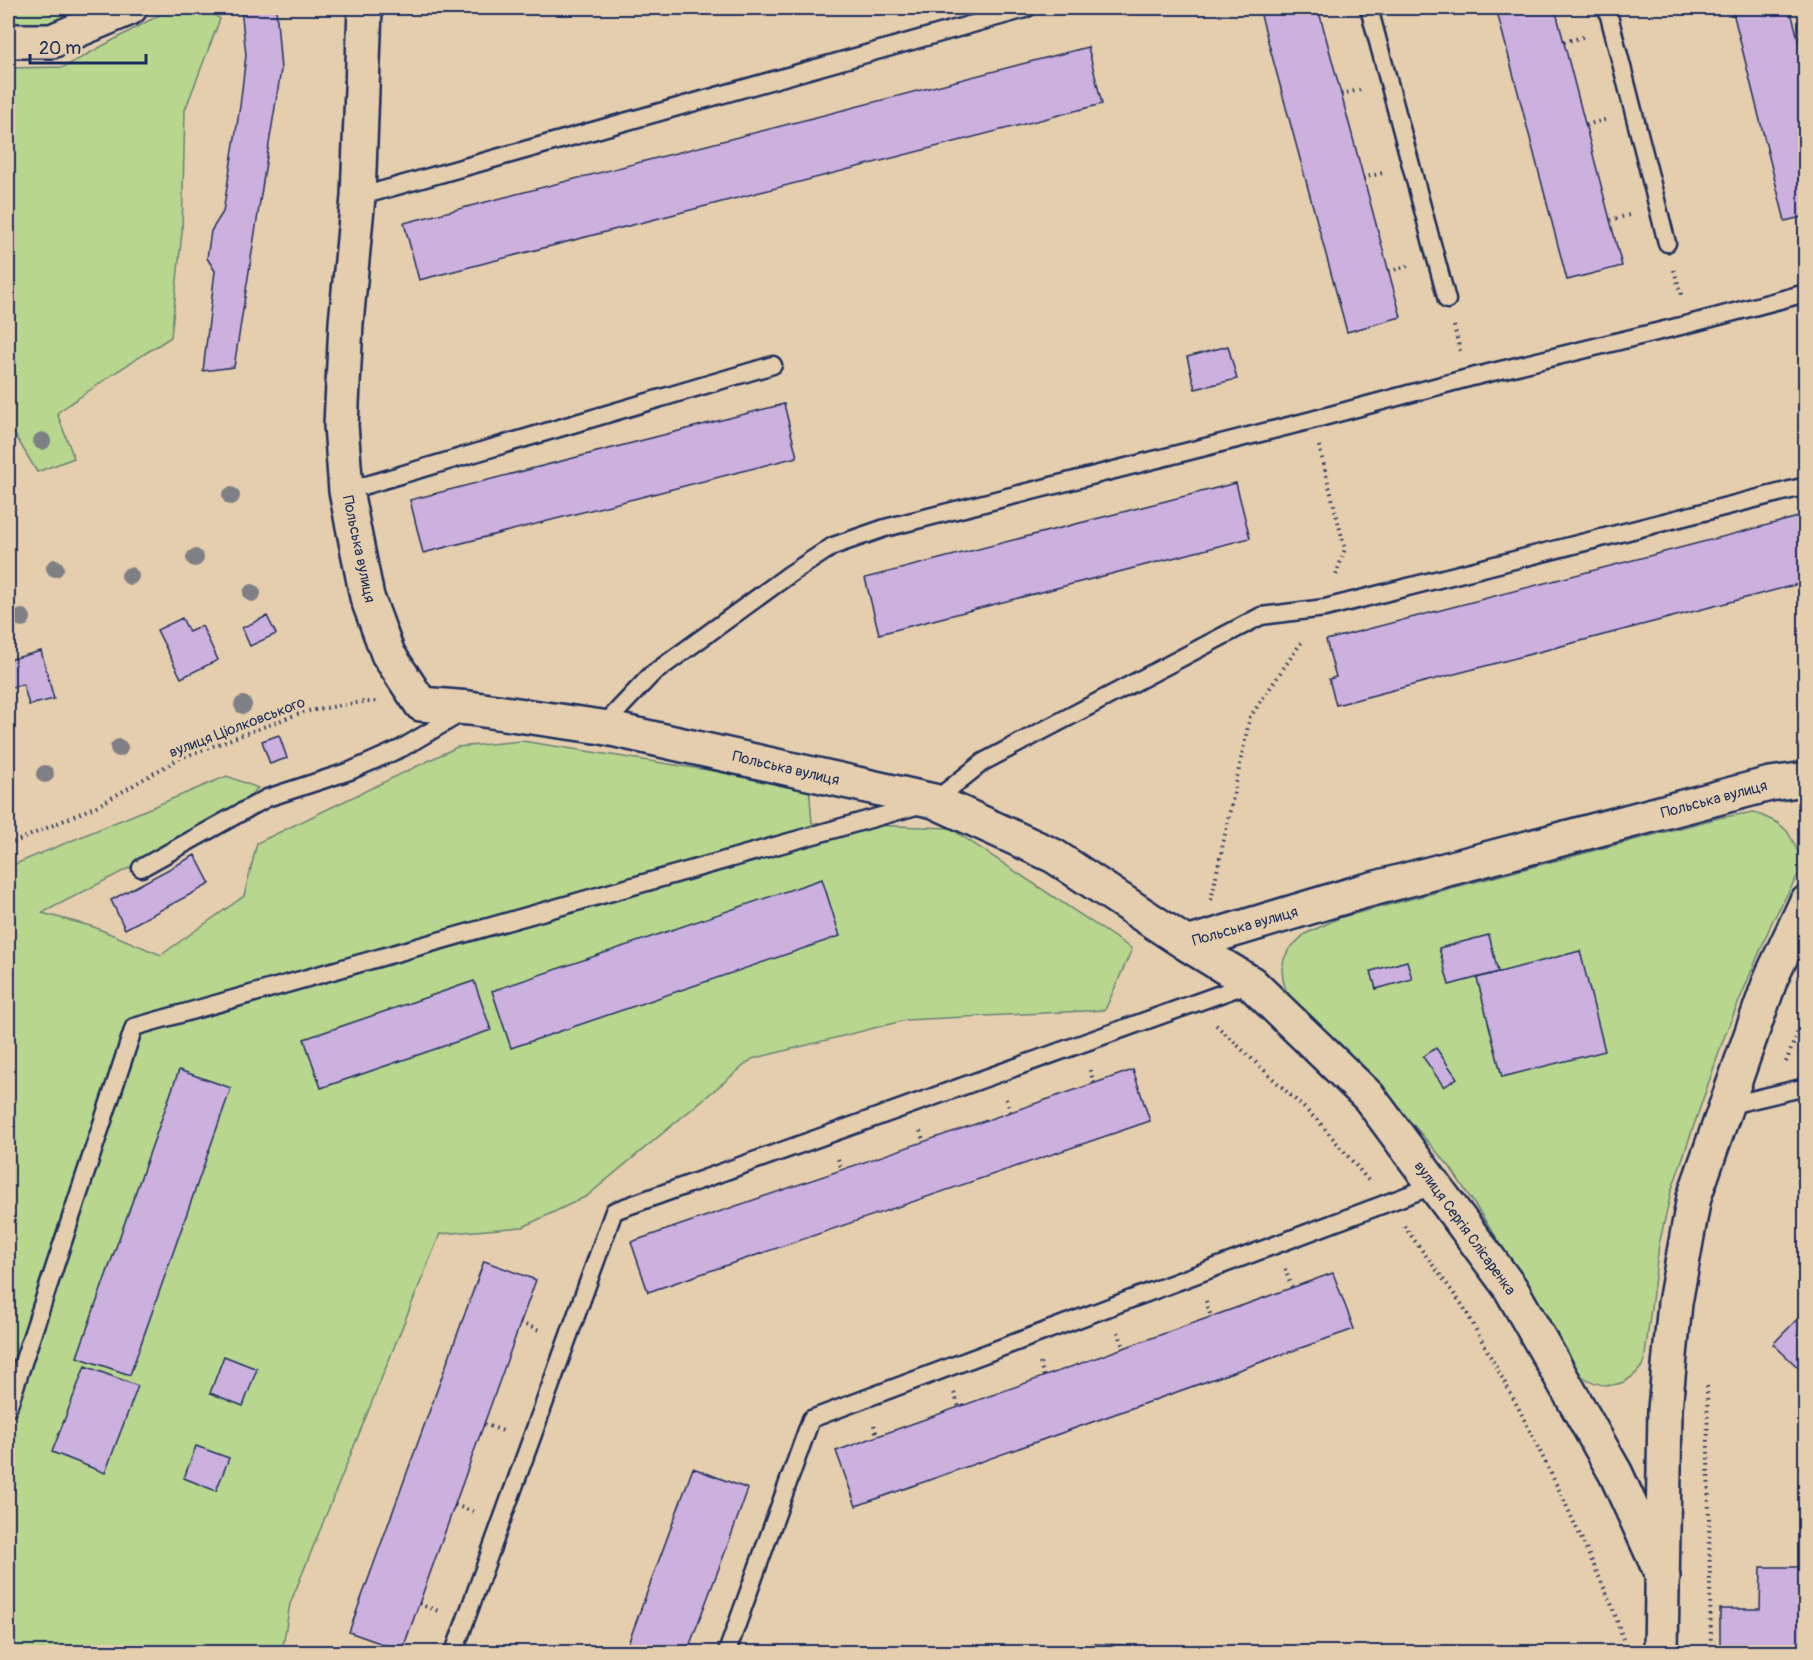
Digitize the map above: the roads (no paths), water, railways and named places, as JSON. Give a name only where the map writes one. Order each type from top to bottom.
[{"type":"street","points":[[8,41],[52,41],[130,8]]},
{"type":"street","name":"Польська вулиця","points":[[365,8],[358,197],[346,323],[341,425],[346,491],[367,597],[388,654],[421,704],[469,708],[602,727],[934,801],[1054,856],[1186,944],[1357,892],[1770,784],[1806,779]]},
{"type":"street","name":"вулиця Сергія Слісаренка","points":[[1661,1653],[1665,1409],[1674,1303],[1694,1197],[1771,978],[1806,903]]},
{"type":"street","name":"вулиця Сергія Слісаренка","points":[[1186,944],[1251,983],[1369,1097],[1511,1289],[1616,1474],[1663,1577]]},
{"type":"lane","points":[[358,197],[1027,8]]},
{"type":"lane","points":[[1370,8],[1447,300]]},
{"type":"lane","points":[[1606,8],[1667,243]]},
{"type":"lane","points":[[602,727],[651,675],[790,574],[834,546],[885,528],[1806,293]]},
{"type":"lane","points":[[346,491],[773,365]]},
{"type":"lane","points":[[8,1408],[134,1027],[934,801],[983,762],[1261,616],[1325,608],[1806,486]]},
{"type":"lane","points":[[141,868],[267,798],[350,771],[402,748],[469,708]]},
{"type":"lane","points":[[454,1653],[615,1211],[1251,983]]},
{"type":"lane","points":[[1726,1106],[1806,1086]]},
{"type":"lane","points":[[727,1653],[811,1419],[1435,1185]]}]
